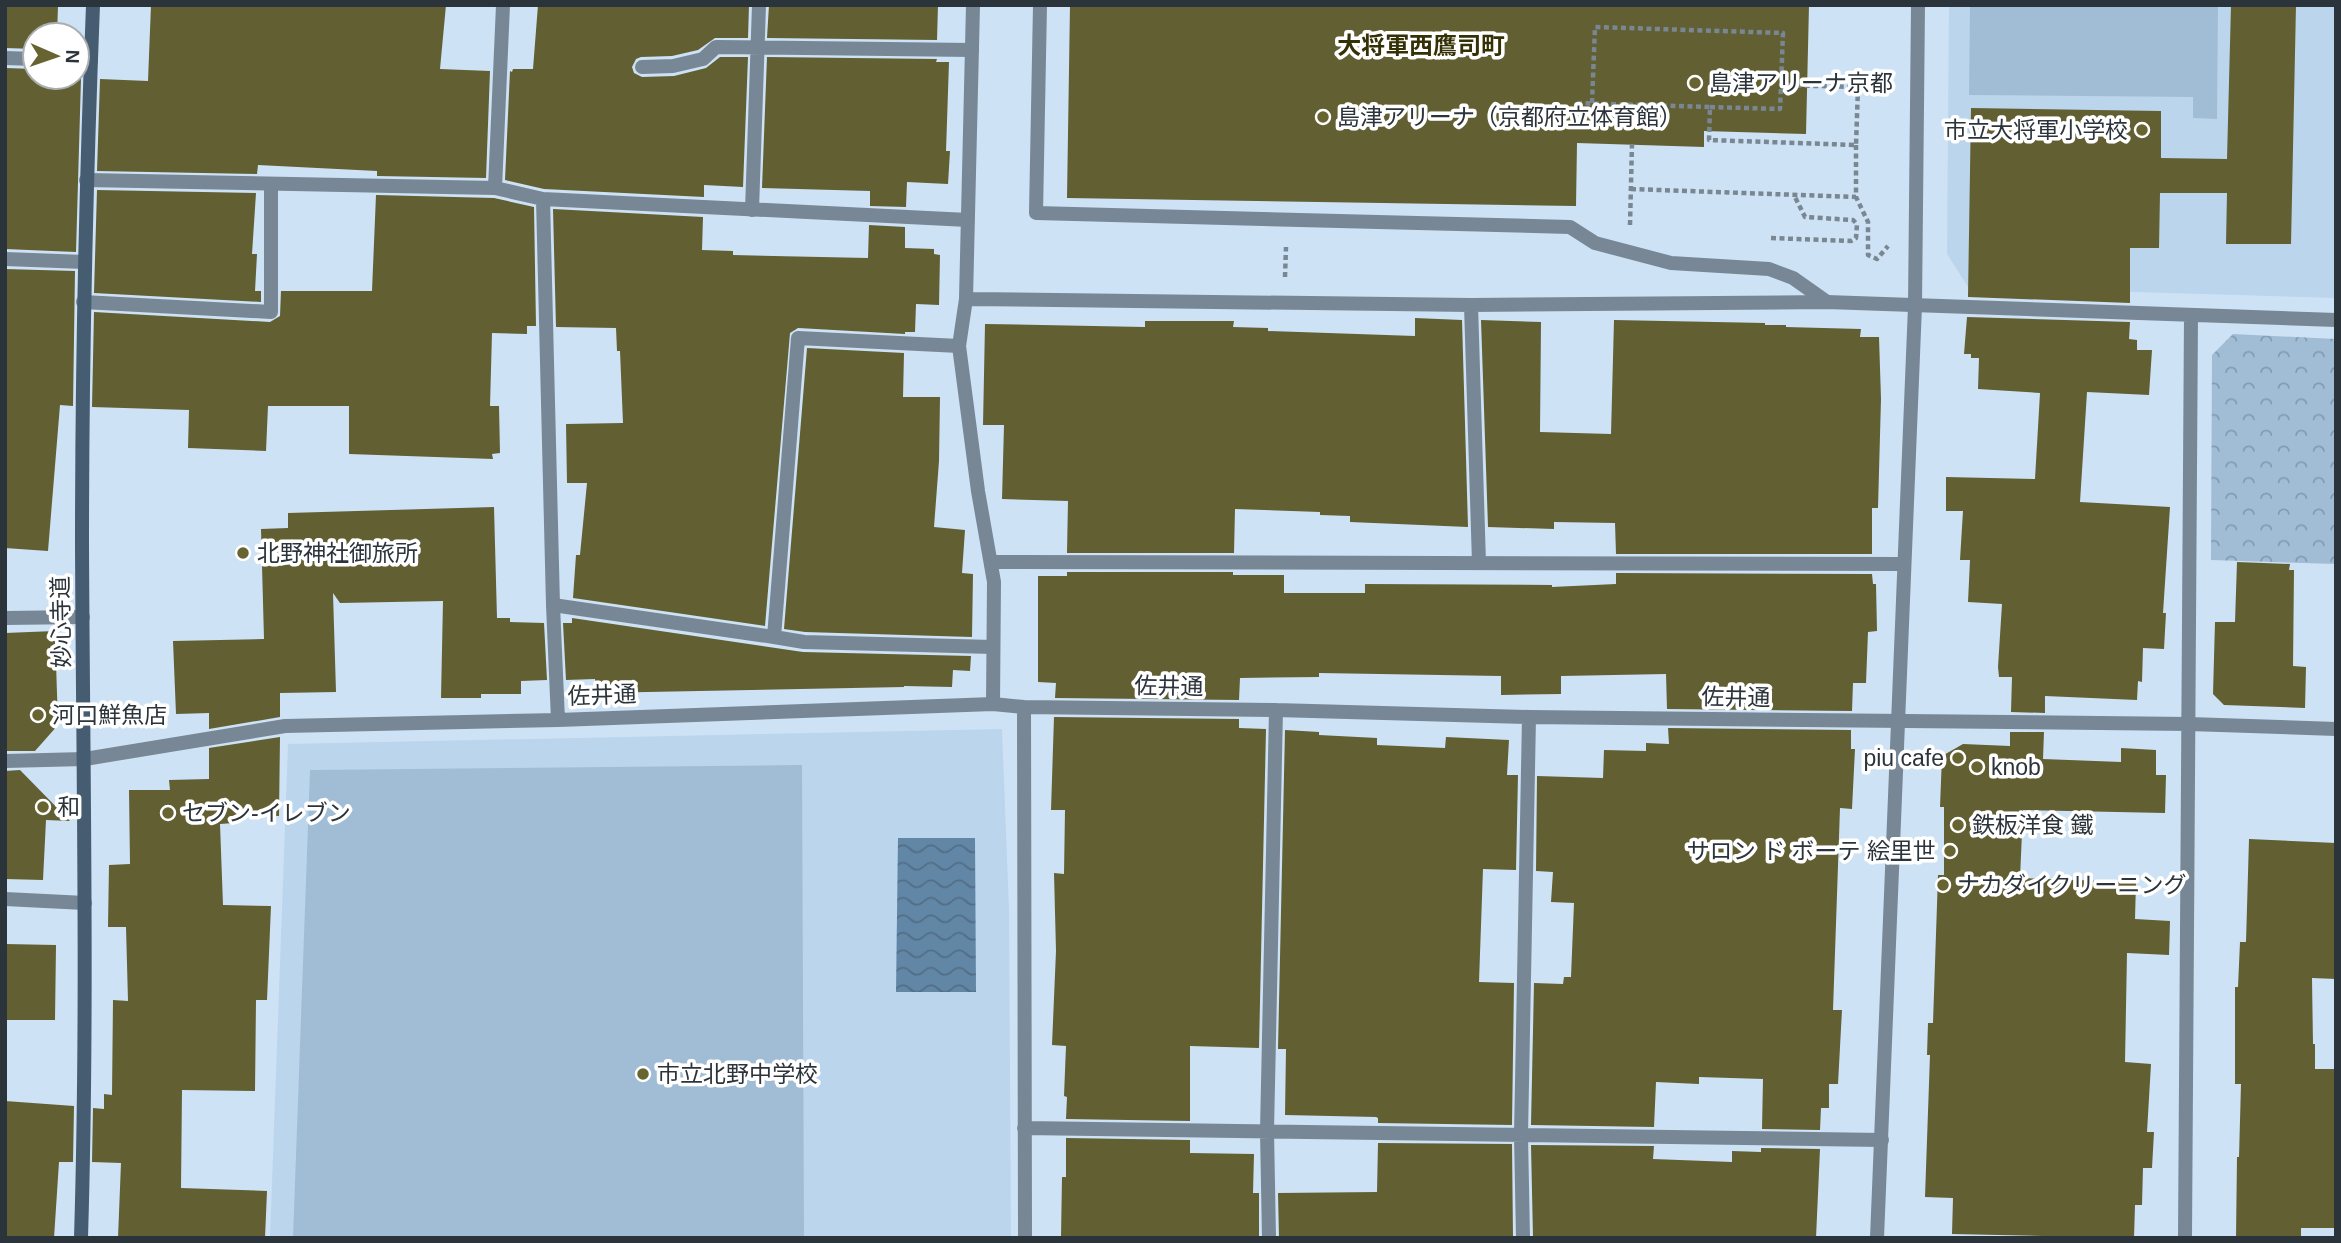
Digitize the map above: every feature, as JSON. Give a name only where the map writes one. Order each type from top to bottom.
[{"type":"main road","name":"妙心寺道","points":[[81,1238],[85,903],[85,91]]},
{"type":"street","points":[[495,188],[503,5]]},
{"type":"street","points":[[752,210],[759,5]]},
{"type":"street","points":[[974,5],[966,299],[959,346],[978,491],[994,582],[993,704]]},
{"type":"street","points":[[1040,5],[1036,213],[1570,227],[1595,243],[1671,263],[1769,269],[1793,278],[1827,302]]},
{"type":"street","points":[[1877,1238],[1915,306],[1918,5]]},
{"type":"street","points":[[642,66],[673,66],[704,59],[716,47],[972,50]]},
{"type":"street","points":[[86,180],[495,188],[543,199],[968,219]]},
{"type":"street","points":[[83,302],[271,312],[271,184]]},
{"type":"street","points":[[543,199],[552,605],[558,720]]},
{"type":"street","points":[[5,260],[85,262]]},
{"type":"street","points":[[966,299],[1471,304],[1827,302],[2336,320]]},
{"type":"street","points":[[1471,304],[1479,563]]},
{"type":"street","points":[[2185,1238],[2191,315]]},
{"type":"street","points":[[774,637],[798,338],[959,346]]},
{"type":"street","points":[[991,562],[1904,564]]},
{"type":"street","points":[[552,605],[804,642],[993,647]]},
{"type":"street","points":[[5,618],[83,617]]},
{"type":"street","name":"佐井通","points":[[5,761],[85,759],[285,726],[558,720],[993,704],[1024,707],[1529,717],[2189,724],[2336,729]]},
{"type":"street","points":[[1024,707],[1025,1238]]},
{"type":"street","points":[[1269,1238],[1267,1131],[1276,710]]},
{"type":"street","points":[[1523,1238],[1521,1135],[1529,717]]},
{"type":"street","points":[[5,899],[85,903]]},
{"type":"street","points":[[1024,1128],[1882,1140]]},
{"type":"path","points":[[1577,103],[1780,109],[1783,33],[1595,27],[1592,103]]},
{"type":"path","points":[[1781,85],[1858,87],[1856,197],[1868,222],[1868,255],[1877,259]]},
{"type":"path","points":[[1710,107],[1709,140],[1856,145]]},
{"type":"path","points":[[1618,228],[1630,229],[1632,144]]},
{"type":"path","points":[[1631,189],[1856,197]]},
{"type":"path","points":[[1768,238],[1851,241],[1856,238],[1857,224],[1853,220],[1805,217],[1794,195]]},
{"type":"shaded area","name":"市立大将軍小学校","points":[[1949,5],[2336,5],[2336,298],[1968,287],[1947,254]]},
{"type":"shaded area","name":"市立北野中学校","points":[[1002,729],[1009,910],[1011,1238],[270,1238],[288,744]]},
{"type":"green space","points":[[1970,5],[2218,5],[2217,119],[2193,118],[2193,97],[1969,95]]},
{"type":"green space","points":[[2233,334],[2336,339],[2336,564],[2211,560],[2212,355]]},
{"type":"green space","name":"市立北野中学校","points":[[802,765],[804,1238],[293,1238],[310,770]]},
{"type":"water","points":[[898,838],[975,838],[976,992],[896,992]]},
{"type":"building","points":[[5,5],[58,6],[57,21],[21,21],[21,49],[5,48]]},
{"type":"building","points":[[151,5],[446,5],[440,69],[490,71],[486,178],[377,176],[377,171],[258,165],[257,174],[97,171],[100,79],[148,81]]},
{"type":"building","points":[[538,5],[749,5],[748,38],[715,38],[698,50],[672,56],[641,57],[636,59],[632,67],[634,73],[642,77],[674,76],[706,68],[720,57],[748,57],[743,187],[704,185],[704,197],[544,189],[505,180],[510,71],[533,69]]},
{"type":"building","points":[[769,5],[938,5],[937,40],[767,38]]},
{"type":"building","name":"島津アリーナ（京都府立体育館）","points":[[1070,5],[1809,5],[1806,134],[1704,131],[1704,147],[1577,143],[1576,206],[1067,198]]},
{"type":"building","points":[[2231,5],[2296,5],[2291,244],[2226,244],[2227,193],[2160,193],[2159,248],[2130,248],[2130,303],[1968,297],[1971,108],[2161,111],[2161,158],[2227,159]]},
{"type":"building","points":[[767,57],[937,59],[936,62],[949,62],[946,151],[950,151],[948,184],[907,182],[906,207],[870,206],[870,191],[762,188]]},
{"type":"building","points":[[5,68],[21,69],[21,91],[81,91],[76,252],[5,249]]},
{"type":"building","points":[[97,190],[256,193],[252,254],[257,254],[255,291],[261,291],[261,302],[94,293]]},
{"type":"building","points":[[376,195],[494,198],[534,207],[536,326],[527,326],[527,334],[492,333],[490,406],[499,406],[500,453],[492,454],[493,459],[349,454],[349,406],[268,406],[266,451],[188,448],[189,410],[92,407],[94,312],[270,322],[280,316],[281,291],[372,291]]},
{"type":"building","points":[[553,209],[703,217],[702,250],[733,251],[733,255],[868,258],[869,225],[905,227],[905,248],[934,249],[934,254],[940,255],[939,305],[916,304],[915,332],[905,334],[798,328],[790,333],[765,626],[573,598],[576,555],[580,555],[587,483],[567,483],[566,424],[623,423],[620,351],[617,351],[616,328],[556,327]]},
{"type":"building","points":[[5,269],[75,271],[73,406],[60,405],[48,551],[5,548]]},
{"type":"building","points":[[1967,317],[2130,322],[2129,339],[2137,340],[2137,350],[2152,350],[2149,395],[2087,392],[2080,502],[2170,507],[2163,613],[2166,613],[2164,649],[2143,648],[2142,682],[2138,681],[2137,700],[2045,696],[2045,713],[2011,712],[2012,677],[1999,677],[1998,667],[2002,604],[1968,602],[1970,560],[1960,560],[1963,511],[1946,511],[1946,477],[2035,479],[2040,393],[1978,389],[1979,358],[1964,354]]},
{"type":"building","points":[[1415,318],[1462,320],[1468,527],[1350,522],[1350,516],[1320,515],[1320,512],[1235,509],[1234,553],[1067,553],[1068,501],[1002,499],[1004,425],[983,425],[985,324],[1145,327],[1145,321],[1234,321],[1233,327],[1268,328],[1268,331],[1415,336]]},
{"type":"building","points":[[1481,320],[1541,322],[1540,432],[1611,434],[1614,320],[1765,323],[1786,327],[1861,329],[1860,337],[1879,337],[1881,399],[1878,508],[1872,508],[1872,554],[1616,554],[1615,523],[1554,522],[1554,529],[1488,527]]},
{"type":"building","points":[[807,348],[904,353],[903,397],[940,397],[934,527],[965,530],[962,573],[973,574],[972,637],[805,632],[784,629]]},
{"type":"building","points":[[494,507],[497,618],[510,618],[510,622],[544,623],[547,680],[521,681],[521,694],[441,698],[443,601],[340,603],[333,593],[336,692],[280,693],[280,717],[209,729],[209,713],[176,714],[173,641],[264,639],[261,529],[288,528],[288,513]]},
{"type":"building","points":[[2237,562],[2290,564],[2289,570],[2294,570],[2293,666],[2306,667],[2305,708],[2224,705],[2213,694],[2215,622],[2235,622]]},
{"type":"building","points":[[1067,572],[1233,572],[1233,575],[1284,575],[1284,593],[1365,593],[1365,584],[1552,587],[1616,584],[1616,573],[1872,574],[1873,584],[1876,584],[1877,631],[1868,632],[1866,683],[1853,683],[1852,711],[1667,709],[1666,674],[1561,676],[1561,694],[1501,695],[1501,676],[1319,673],[1319,677],[1240,678],[1239,700],[1055,698],[1056,683],[1038,682],[1038,576],[1067,576]]},
{"type":"building","points":[[572,618],[803,652],[971,656],[970,671],[953,670],[952,687],[596,693],[595,679],[566,680],[563,623],[572,623]]},
{"type":"building","points":[[55,631],[58,725],[35,751],[5,751],[5,633]]},
{"type":"building","points":[[1054,717],[1239,719],[1239,728],[1266,729],[1259,1048],[1190,1046],[1190,1121],[1066,1119],[1066,1046],[1052,1045],[1056,951],[1054,873],[1064,874],[1065,810],[1051,810]]},
{"type":"building","points":[[1668,728],[1851,730],[1851,749],[1855,749],[1852,809],[1840,808],[1833,1010],[1842,1010],[1838,1084],[1829,1084],[1829,1108],[1821,1108],[1820,1130],[1762,1129],[1763,1079],[1699,1077],[1699,1084],[1656,1082],[1654,1127],[1531,1125],[1534,983],[1563,984],[1564,977],[1571,977],[1574,903],[1551,902],[1553,872],[1536,871],[1537,776],[1603,778],[1604,750],[1646,751],[1646,743],[1669,744]]},
{"type":"building","points":[[1285,730],[1377,738],[1377,745],[1445,748],[1446,737],[1509,740],[1507,775],[1518,775],[1516,870],[1483,869],[1479,982],[1514,983],[1512,1125],[1378,1123],[1376,1117],[1285,1115],[1286,1049],[1278,1049]]},
{"type":"building","points":[[2010,732],[2044,732],[2043,759],[2121,762],[2121,748],[2156,750],[2156,775],[2166,775],[2165,813],[2023,810],[2020,878],[2136,882],[2135,919],[2170,921],[2169,955],[2127,953],[2125,1062],[2151,1064],[2147,1132],[2154,1132],[2152,1168],[2143,1168],[2142,1205],[2135,1205],[2134,1238],[1952,1234],[1953,1198],[1925,1197],[1930,1055],[1927,1055],[1928,1023],[1933,1023],[1938,875],[1944,875],[1944,807],[1940,807],[1942,756],[1963,744],[2010,746]]},
{"type":"building","points":[[280,737],[279,816],[234,815],[234,823],[220,824],[223,905],[271,906],[267,1000],[256,1000],[255,1091],[182,1090],[181,1188],[267,1191],[265,1238],[118,1238],[121,1163],[92,1162],[93,1108],[104,1109],[104,1094],[112,1095],[113,1000],[128,1001],[126,927],[108,927],[109,865],[130,864],[129,790],[170,790],[169,780],[209,779],[209,748]]},
{"type":"building","points":[[20,770],[70,821],[46,820],[43,880],[5,879],[5,771]]},
{"type":"building","points":[[2249,839],[2336,843],[2336,979],[2312,978],[2315,1069],[2336,1069],[2336,1228],[2301,1228],[2301,1238],[2236,1238],[2241,1084],[2235,1084],[2235,987],[2238,987],[2240,942],[2246,942]]},
{"type":"building","points":[[5,944],[56,945],[55,1020],[5,1020]]},
{"type":"building","points":[[5,1101],[74,1106],[73,1162],[59,1162],[54,1238],[5,1236]]},
{"type":"building","points":[[1066,1138],[1190,1140],[1190,1153],[1254,1154],[1253,1193],[1259,1193],[1259,1238],[1061,1237]]},
{"type":"building","points":[[1378,1143],[1512,1144],[1513,1238],[1279,1238],[1278,1193],[1377,1192]]},
{"type":"building","points":[[1531,1145],[1654,1146],[1653,1159],[1732,1162],[1732,1151],[1761,1152],[1761,1148],[1820,1149],[1816,1238],[1533,1238]]},
{"type":"place","name":"島津アリーナ京都","points":[[1695,83]]},
{"type":"place","name":"島津アリーナ（京都府立体育館）","points":[[1323,117]]},
{"type":"place","name":"市立大将軍小学校","points":[[2142,130]]},
{"type":"place","name":"北野神社御旅所","points":[[243,553]]},
{"type":"place","name":"河口鮮魚店","points":[[38,715]]},
{"type":"place","name":"piu cafe","points":[[1958,758]]},
{"type":"place","name":"knob","points":[[1977,767]]},
{"type":"place","name":"和","points":[[43,807]]},
{"type":"place","name":"セブン-イレブン","points":[[168,813]]},
{"type":"place","name":"鉄板洋食 鐵","points":[[1958,825]]},
{"type":"place","name":"サロン ド ボーテ 絵里世","points":[[1950,851]]},
{"type":"place","name":"ナカダイクリーニング","points":[[1943,885]]},
{"type":"place","name":"市立北野中学校","points":[[643,1074]]},
{"type":"district","name":"大将軍西鷹司町","points":[[1421,46]]}]
